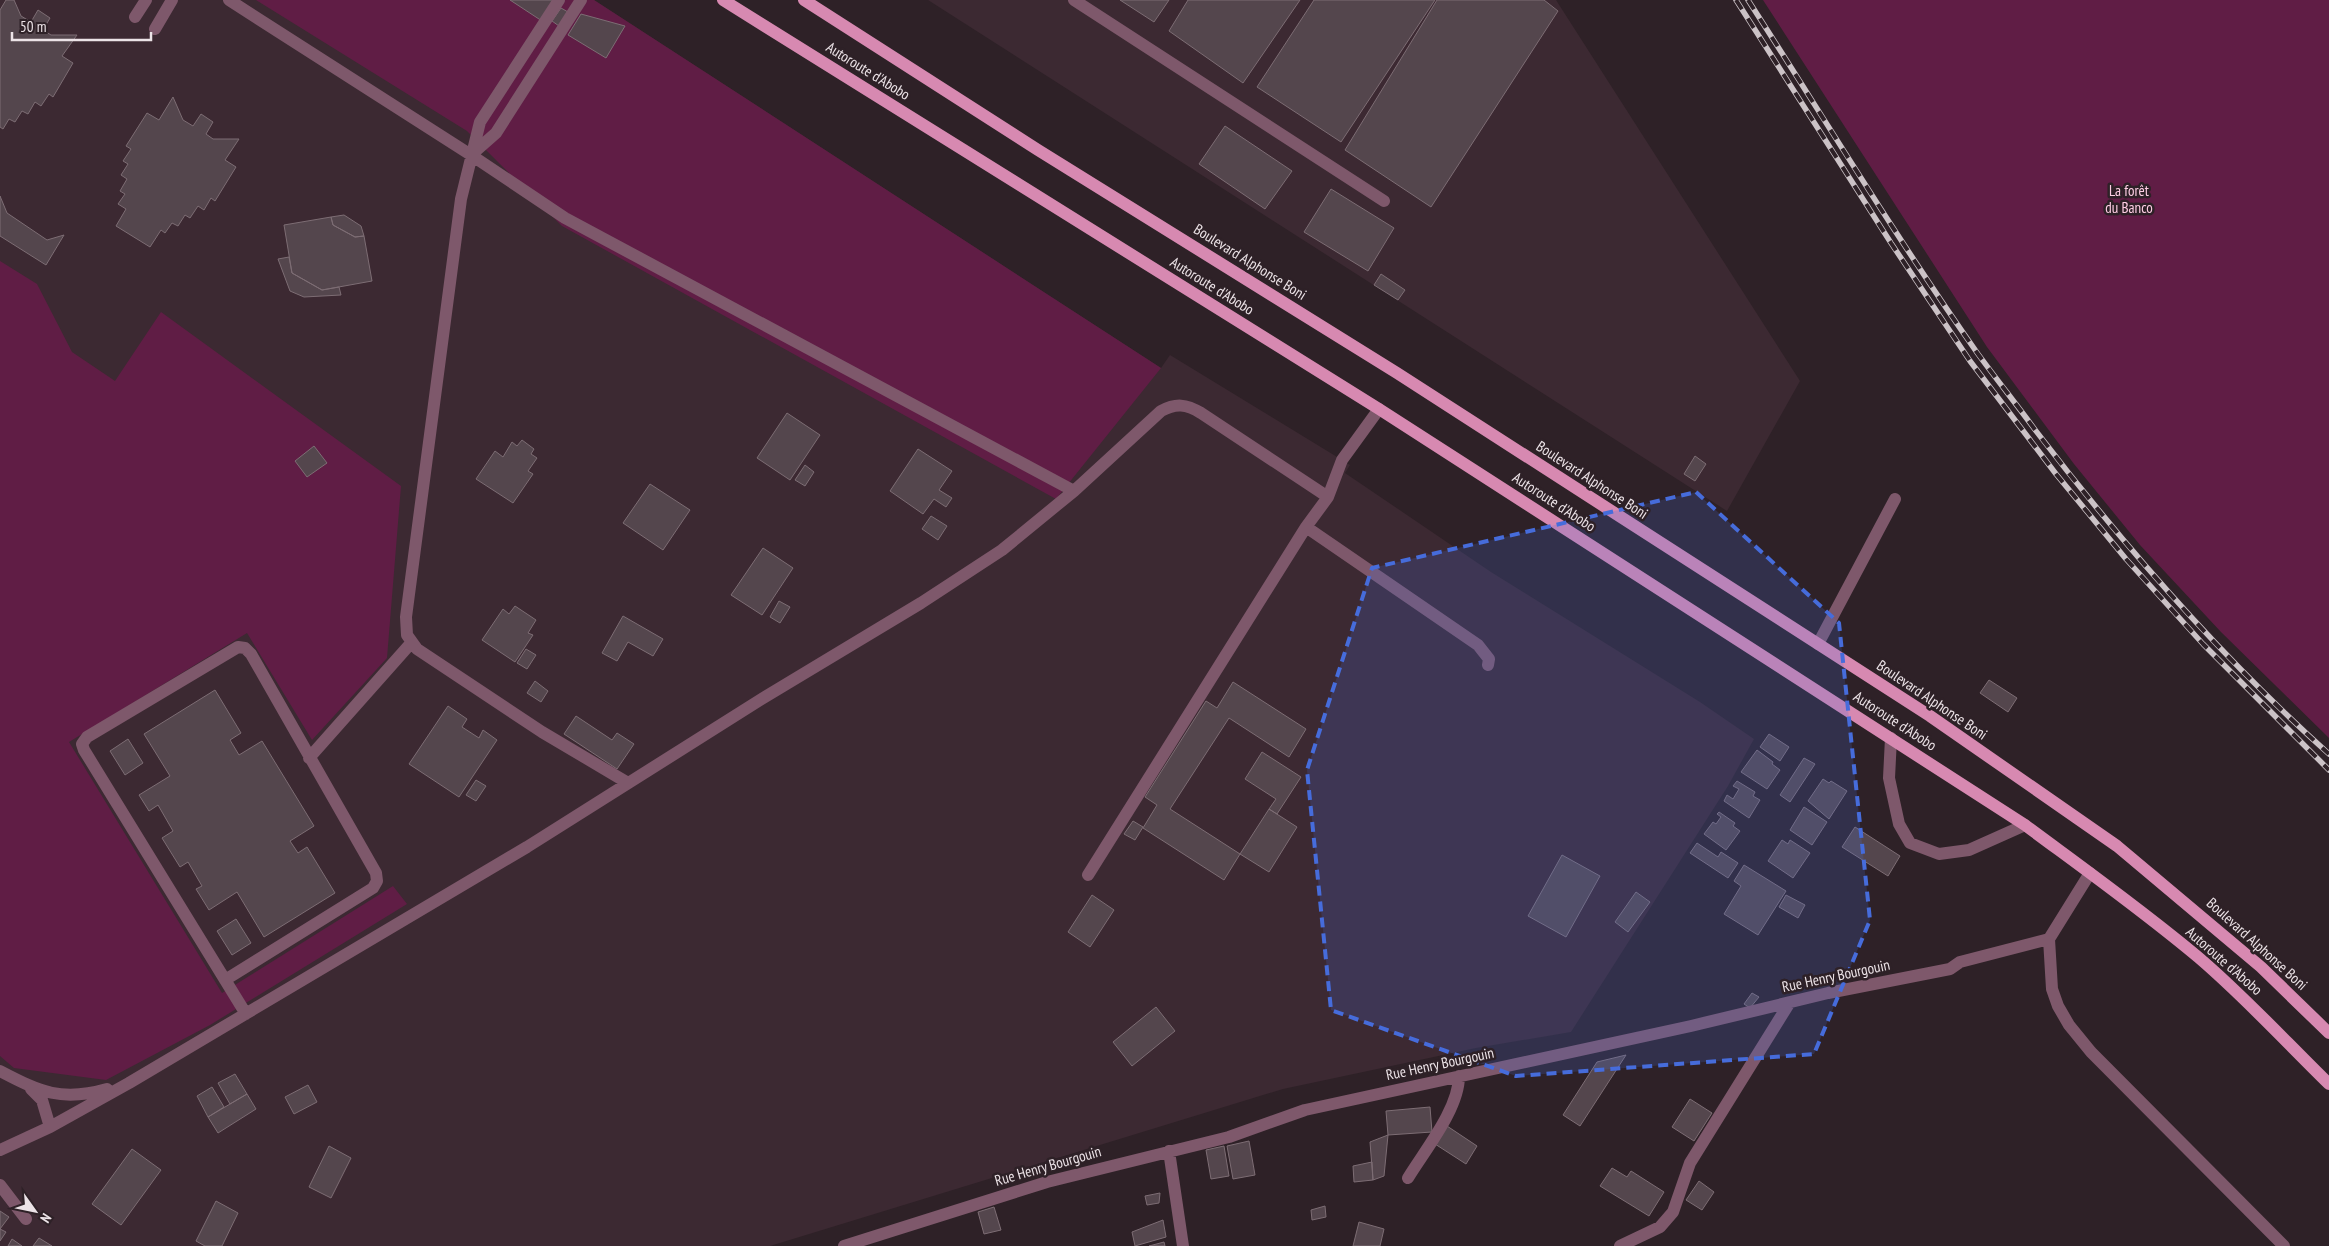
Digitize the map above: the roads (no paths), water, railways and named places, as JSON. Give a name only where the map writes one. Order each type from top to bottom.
[{"type":"main road","name":"Autoroute d'Abobo","points":[[723,0],[1378,409],[2025,825],[2198,957],[2280,1033],[2329,1084]]},
{"type":"main road","name":"Boulevard Alphonse Boni","points":[[804,0],[1038,150],[1397,373],[1930,716],[2117,846],[2261,967],[2329,1033]]},
{"type":"street","points":[[135,17],[146,0]]},
{"type":"street","points":[[155,28],[172,0]]},
{"type":"street","points":[[229,0],[471,155],[565,218],[1074,491]]},
{"type":"street","points":[[559,0],[480,122],[471,155],[461,199],[406,617],[407,635],[417,649],[542,732],[628,783]]},
{"type":"street","points":[[471,155],[496,133],[580,0]]},
{"type":"street","points":[[1074,0],[1384,201]]},
{"type":"street","points":[[0,1150],[50,1127],[246,1014],[527,847],[760,700],[921,603],[1002,550],[1074,491],[1161,411],[1172,405],[1182,404],[1201,413],[1328,497]]},
{"type":"street","points":[[1088,875],[1306,527],[1328,497],[1342,460],[1378,409]]},
{"type":"street","points":[[1818,644],[1895,500]]},
{"type":"street","points":[[1306,527],[1478,645],[1489,658],[1488,665]]},
{"type":"street","points":[[309,758],[412,642]]},
{"type":"street","points":[[226,980],[373,888],[377,881],[376,873],[251,654],[246,648],[238,647],[87,737],[82,744],[246,1014]]},
{"type":"street","points":[[1891,738],[1889,778],[1899,824],[1910,842],[1938,854],[1969,850],[2025,825]]},
{"type":"street","points":[[2090,873],[2049,939],[2052,989],[2069,1025],[2091,1052],[2284,1246]]},
{"type":"street","name":"Rue Henry Bourgouin","points":[[844,1246],[1047,1182],[1229,1136],[1305,1110],[1790,1002],[1950,969],[1960,962],[2012,946],[2049,939]]},
{"type":"street","points":[[1620,1246],[1660,1227],[1674,1212],[1690,1163],[1790,1002]]},
{"type":"street","points":[[0,1071],[30,1087],[60,1096],[91,1094],[129,1083]]},
{"type":"street","points":[[1408,1178],[1452,1106],[1459,1090],[1459,1076]]},
{"type":"street","points":[[30,1087],[42,1100],[50,1127]]},
{"type":"street","points":[[1169,1151],[1183,1246]]},
{"type":"street","points":[[0,1185],[26,1219]]},
{"type":"railway","points":[[1736,0],[1891,243],[1970,361],[2056,474],[2126,559],[2203,644],[2329,770]]},
{"type":"railway","points":[[1748,0],[1948,311],[1978,354],[2069,474],[2139,558],[2212,639],[2250,679],[2329,754]]},
{"type":"park label","name":"La forêt du Banco","points":[[2129,200]]}]
